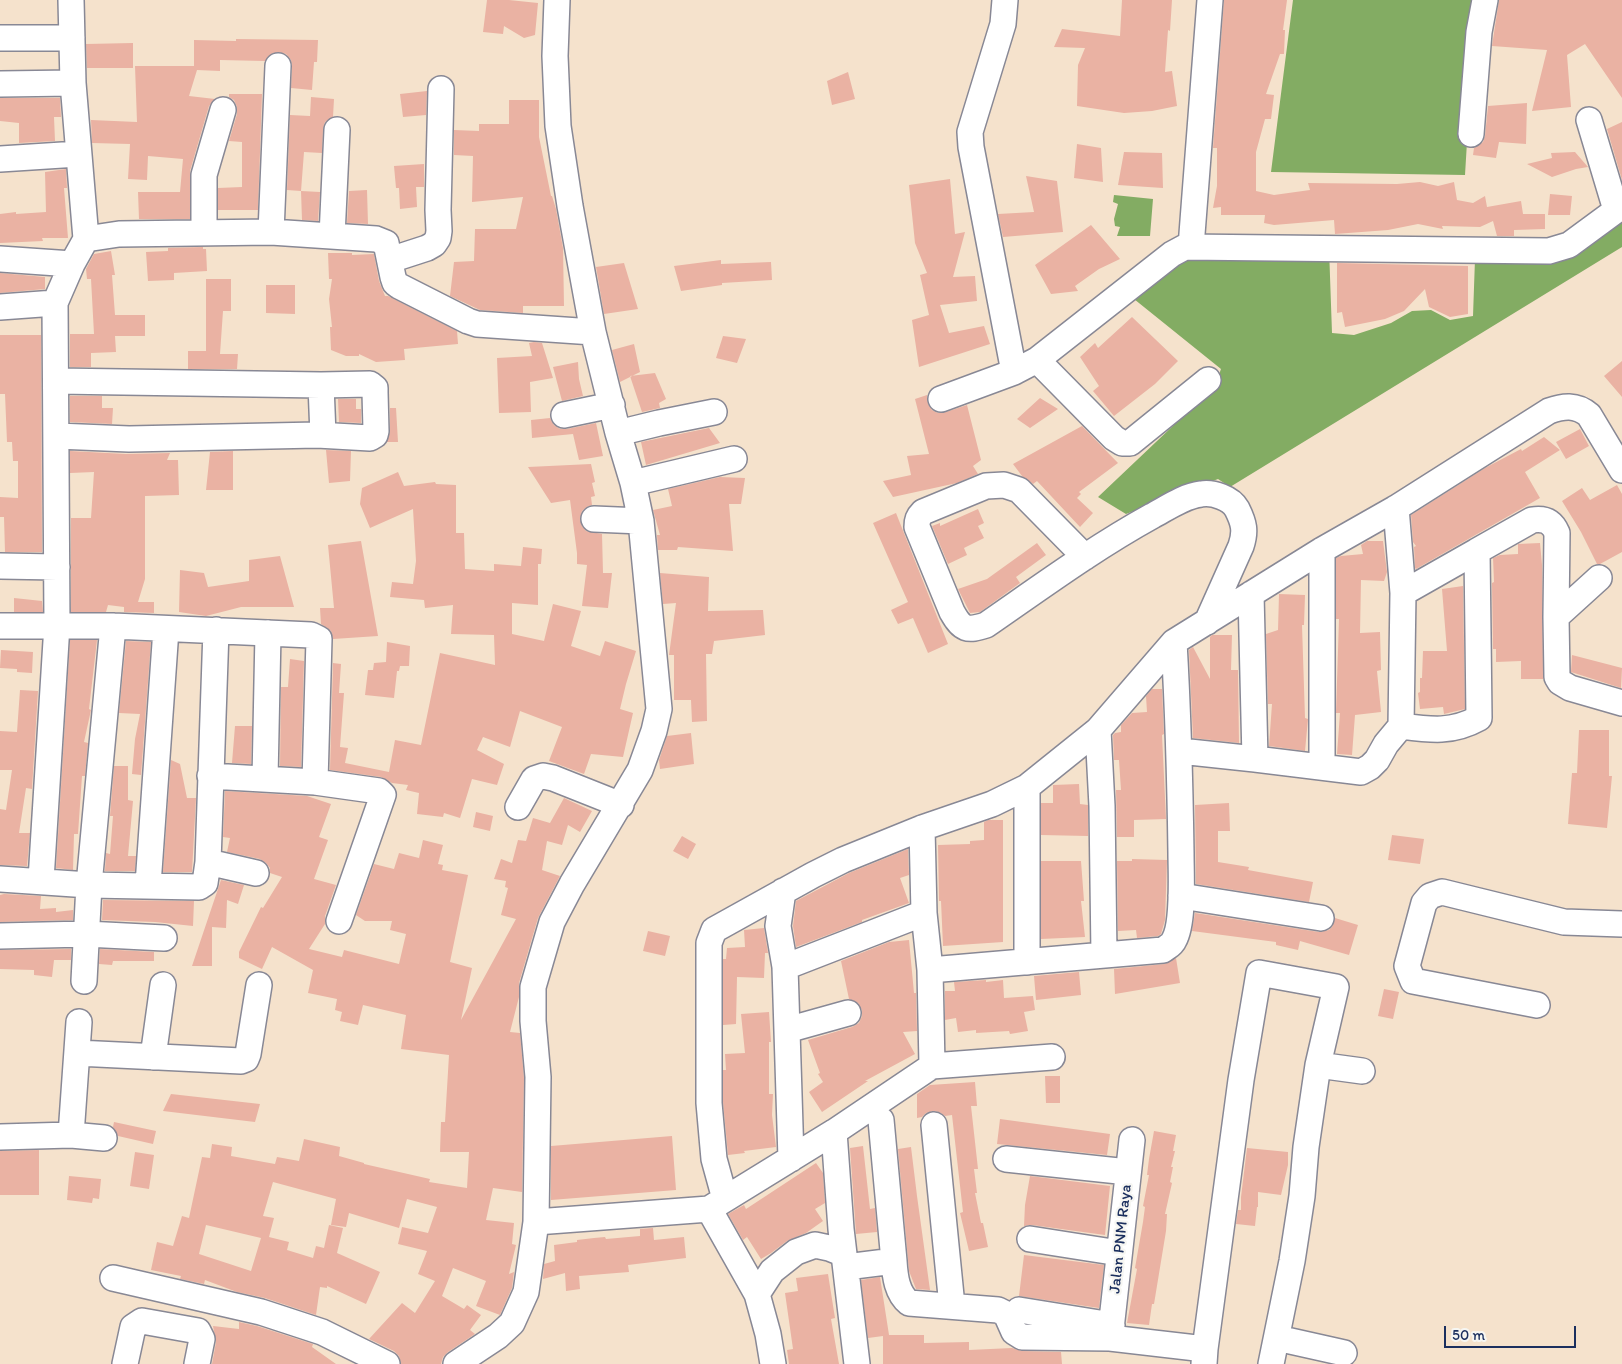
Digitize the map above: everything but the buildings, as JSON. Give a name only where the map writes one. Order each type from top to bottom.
[{"type":"street","points":[[41,880],[57,625],[57,381],[55,303],[72,264],[86,239],[73,82],[71,0]]},
{"type":"street","points":[[456,1364],[498,1336],[512,1323],[526,1292],[536,1222],[538,1077],[532,1004],[533,987],[552,922],[572,884],[621,805],[640,770],[654,731],[659,709],[641,521],[633,483],[618,433],[593,332],[570,206],[558,126],[554,56],[557,0]]},
{"type":"street","points":[[1005,0],[1003,24],[970,132],[970,147],[1014,372]]},
{"type":"street","points":[[1191,247],[1210,0]]},
{"type":"street","points":[[1471,134],[1479,32],[1485,0]]},
{"type":"street","points":[[0,38],[72,38]]},
{"type":"street","points":[[271,232],[278,66]]},
{"type":"street","points":[[0,84],[73,82]]},
{"type":"street","points":[[390,260],[426,248],[434,244],[438,238],[441,89]]},
{"type":"street","points":[[204,232],[204,175],[223,110]]},
{"type":"street","points":[[941,399],[1014,372],[1037,360],[1181,248],[1549,251],[1569,245],[1619,208],[1588,120]]},
{"type":"street","points":[[332,236],[337,130]]},
{"type":"street","points":[[0,160],[78,154]]},
{"type":"street","points":[[86,239],[119,234],[271,232],[382,241],[386,243],[395,282],[399,286],[468,321],[477,324],[593,332]]},
{"type":"street","points":[[0,259],[72,264]]},
{"type":"street","points":[[0,307],[55,303]]},
{"type":"street","points":[[1037,360],[1114,438],[1122,443],[1130,444],[1208,380]]},
{"type":"street","points":[[57,381],[370,384],[375,388],[376,392],[376,431],[373,437],[348,438],[323,435],[129,439],[57,436]]},
{"type":"street","points":[[321,385],[323,435]]},
{"type":"street","points":[[564,415],[612,405]]},
{"type":"street","points":[[773,1364],[768,1334],[757,1294],[717,1204],[709,1103],[709,940],[714,930],[843,860],[922,828],[992,804],[1027,786],[1098,730],[1174,642],[1322,550],[1396,508],[1536,418],[1562,407],[1583,410],[1589,415],[1622,470]]},
{"type":"street","points":[[618,433],[658,422],[714,412]]},
{"type":"street","points":[[633,483],[734,459]]},
{"type":"street","points":[[1085,558],[1019,490],[1004,485],[986,486],[969,492],[923,512],[918,516],[917,520],[952,612],[958,622],[965,628],[971,629],[986,625],[1121,534],[1188,497],[1210,493],[1234,504],[1240,516],[1245,534],[1207,622]]},
{"type":"street","points":[[1180,751],[1322,767],[1354,773],[1361,772],[1370,767],[1377,760],[1386,744],[1401,726],[1403,594],[1396,508]]},
{"type":"street","points":[[594,518],[641,521]]},
{"type":"street","points":[[1403,594],[1532,520],[1548,521],[1554,526],[1557,533],[1556,617],[1558,678],[1560,682],[1570,688],[1622,703]]},
{"type":"street","points":[[1322,550],[1322,767]]},
{"type":"street","points":[[1401,726],[1433,730],[1448,729],[1462,726],[1479,718],[1477,551]]},
{"type":"street","points":[[0,566],[57,567]]},
{"type":"street","points":[[1556,617],[1599,578]]},
{"type":"street","points":[[1251,594],[1255,759]]},
{"type":"street","points":[[0,626],[114,626],[311,635],[319,639],[315,782]]},
{"type":"street","points":[[84,981],[89,885],[114,626]]},
{"type":"street","points":[[148,885],[166,629]]},
{"type":"street","points":[[0,879],[41,880],[89,885],[200,887],[205,883],[208,862],[216,630]]},
{"type":"street","points":[[265,779],[268,633]]},
{"type":"street","points":[[930,970],[1163,950],[1174,941],[1178,930],[1182,896],[1180,751],[1174,642]]},
{"type":"street","points":[[1098,730],[1102,806],[1104,955]]},
{"type":"street","points":[[210,776],[315,782],[379,791],[382,795],[339,921]]},
{"type":"street","points":[[518,807],[534,778],[543,776],[553,778],[621,805]]},
{"type":"street","points":[[1027,786],[1027,962]]},
{"type":"street","points":[[922,828],[924,914],[930,970],[932,1066]]},
{"type":"street","points":[[208,862],[256,873]]},
{"type":"street","points":[[783,891],[778,926],[786,967],[791,1159]]},
{"type":"street","points":[[1537,1005],[1413,981],[1407,966],[1424,904],[1430,896],[1442,892],[1564,922],[1622,924]]},
{"type":"street","points":[[1182,896],[1321,918]]},
{"type":"street","points":[[786,967],[924,914]]},
{"type":"street","points":[[0,936],[86,934],[164,938]]},
{"type":"street","points":[[1019,1310],[1111,1331],[1205,1356],[1241,1080],[1259,973],[1336,987],[1318,1066],[1292,1261],[1271,1364]]},
{"type":"street","points":[[153,1057],[163,985]]},
{"type":"street","points":[[76,1053],[241,1061],[246,1059],[248,1054],[259,985]]},
{"type":"street","points":[[787,1030],[848,1013]]},
{"type":"street","points":[[71,1135],[79,1022]]},
{"type":"street","points":[[536,1222],[717,1204],[834,1132],[932,1066],[1052,1057]]},
{"type":"street","points":[[1318,1066],[1362,1071]]},
{"type":"street","points":[[881,1120],[894,1261],[901,1297],[908,1304],[952,1306],[1004,1312],[1014,1332],[1022,1337],[1111,1331]]},
{"type":"street","points":[[934,1125],[952,1306]]},
{"type":"street","points":[[834,1132],[845,1260],[857,1364]]},
{"type":"street","points":[[0,1137],[71,1135],[104,1138]]},
{"type":"street","name":"Jalan PNM Raya","points":[[1111,1331],[1132,1140]]},
{"type":"street","points":[[1006,1159],[1128,1172]]},
{"type":"street","points":[[1030,1240],[1120,1253]]},
{"type":"street","points":[[757,1294],[772,1271],[796,1252],[814,1245],[828,1248],[845,1260],[894,1261]]},
{"type":"street","points":[[113,1278],[271,1315],[322,1332],[387,1364]]},
{"type":"street","points":[[125,1364],[133,1327],[142,1322],[198,1331],[202,1339],[197,1364]]},
{"type":"street","points":[[1277,1338],[1344,1353]]},
{"type":"green space","points":[[1293,0],[1480,0],[1474,26],[1465,175],[1271,172]]},
{"type":"green space","points":[[1114,195],[1153,199],[1150,236],[1117,236],[1120,227],[1115,226],[1114,219],[1118,204],[1113,202]]},
{"type":"green space","points":[[1622,213],[1622,247],[1230,487],[1218,479],[1126,514],[1098,497],[1215,386],[1221,369],[1134,299],[1191,247],[1329,248],[1332,333],[1354,335],[1391,323],[1412,311],[1431,310],[1450,320],[1473,316],[1475,259],[1550,260]]}]
